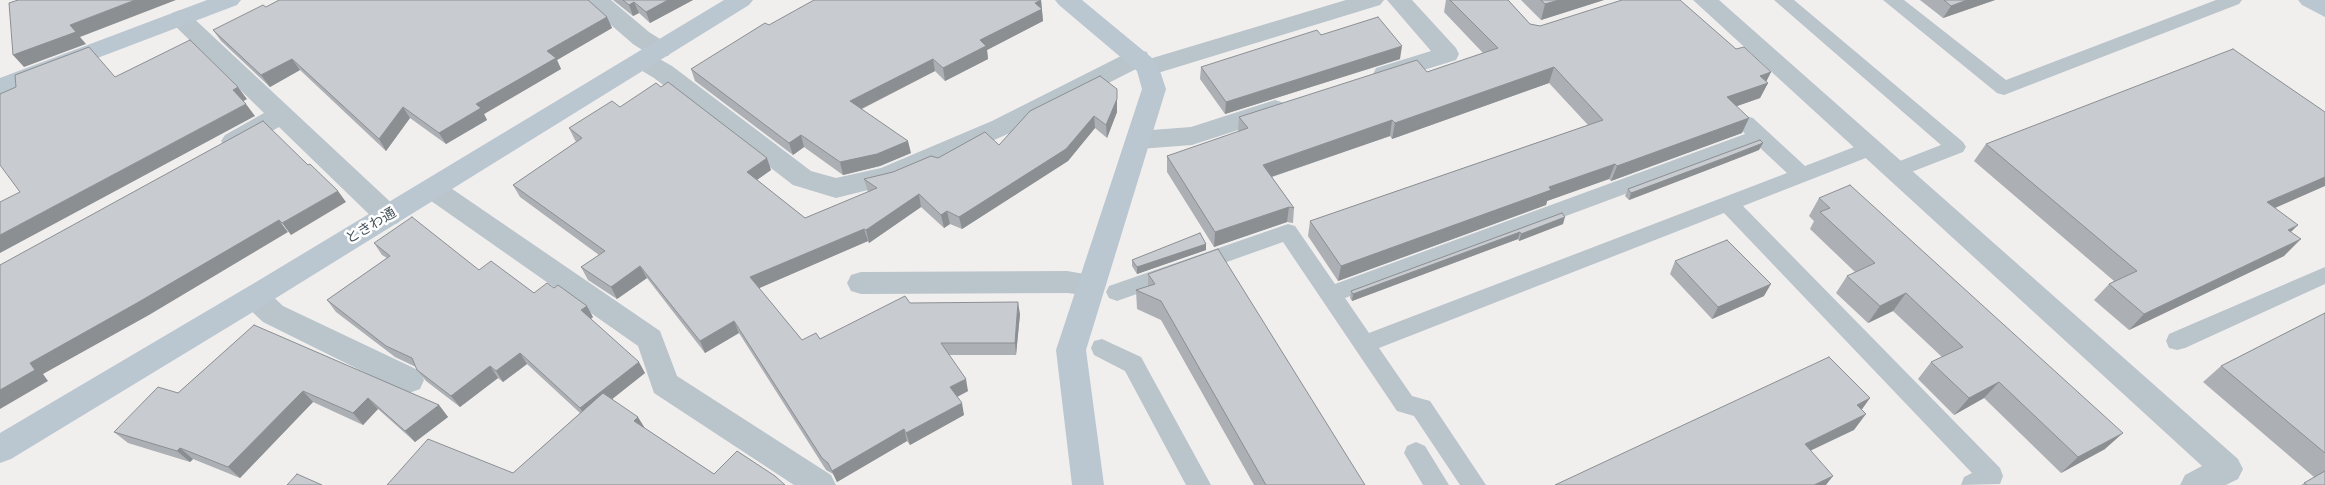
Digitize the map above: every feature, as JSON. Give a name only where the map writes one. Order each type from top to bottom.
[{"type":"street","points":[[0,87],[229,0]]},
{"type":"street","points":[[596,0],[641,38],[663,72],[802,178],[836,188],[887,176],[1143,63],[1372,0]]},
{"type":"street","name":"ときわ通","points":[[0,449],[255,297],[741,0]]},
{"type":"street","points":[[1067,0],[1143,63],[1154,89],[1139,140],[1104,288],[1071,350],[1088,485]]},
{"type":"street","points":[[1362,81],[1448,54],[1399,0]]},
{"type":"street","points":[[1705,0],[2227,469],[2196,485]]},
{"type":"street","points":[[2310,0],[2325,10]]},
{"type":"street","points":[[180,18],[388,216]]},
{"type":"street","points":[[1139,140],[1192,136],[1296,102]]},
{"type":"street","points":[[211,154],[281,115]]},
{"type":"street","points":[[433,188],[650,338],[665,384],[820,485]]},
{"type":"street","points":[[861,283],[1067,282],[1104,288]]},
{"type":"street","points":[[255,297],[273,314],[409,380]]},
{"type":"lane","points":[[1782,0],[1956,147],[1894,171]]},
{"type":"lane","points":[[1892,0],[2004,88],[2233,0]]},
{"type":"lane","points":[[1330,294],[1753,129],[1802,175]]},
{"type":"lane","points":[[1365,344],[1869,149]]},
{"type":"lane","points":[[1728,204],[1991,476],[1973,485]]},
{"type":"lane","points":[[1104,288],[1288,232],[1405,404],[1422,408],[1474,485]]},
{"type":"lane","points":[[2178,341],[2325,276]]},
{"type":"lane","points":[[1102,348],[1133,364],[1199,485]]},
{"type":"lane","points":[[1416,453],[1436,485]]},
{"type":"building","points":[[18,0],[135,0],[70,25],[76,32],[13,55],[9,3]]},
{"type":"building","points":[[279,0],[588,0],[607,17],[547,51],[556,58],[476,104],[481,108],[439,133],[403,107],[379,139],[292,59],[261,75],[213,30],[263,5],[266,7]]},
{"type":"building","points":[[623,0],[668,0],[646,12],[634,2],[629,5]]},
{"type":"building","points":[[814,0],[1041,0],[1035,3],[1042,9],[980,40],[986,46],[943,68],[933,59],[850,101],[908,141],[877,154],[840,162],[801,135],[789,143],[691,69],[765,23],[769,25]]},
{"type":"building","points":[[1450,0],[1508,0],[1530,24],[1540,26],[1622,0],[1680,0],[1736,49],[1744,47],[1771,72],[1760,76],[1768,83],[1727,97],[1749,118],[1617,166],[1615,164],[1549,187],[1551,190],[1341,266],[1310,221],[1603,120],[1554,67],[1395,123],[1392,120],[1263,165],[1294,208],[1289,207],[1215,232],[1167,156],[1248,128],[1239,117],[1417,60],[1427,72],[1498,48]]},
{"type":"building","points":[[1541,0],[1559,0],[1545,4]]},
{"type":"building","points":[[1944,0],[1967,0],[1951,6]]},
{"type":"building","points":[[1378,17],[1402,46],[1226,102],[1201,67],[1317,30],[1321,35]]},
{"type":"building","points":[[190,40],[238,87],[233,90],[246,104],[0,235],[0,202],[20,192],[0,165],[0,94],[16,87],[15,75],[89,47],[115,77]]},
{"type":"building","points":[[2233,49],[2325,112],[2325,177],[2267,202],[2298,225],[2288,230],[2301,239],[2144,314],[2109,284],[2137,271],[1986,144]]},
{"type":"building","points":[[1100,76],[1117,89],[1117,99],[1106,125],[1094,116],[1066,149],[959,217],[947,211],[941,215],[919,194],[866,230],[864,229],[750,277],[802,340],[816,333],[820,339],[905,296],[910,303],[1018,302],[1015,343],[941,343],[966,379],[950,387],[962,403],[906,433],[904,429],[832,471],[734,321],[700,341],[640,266],[611,287],[581,267],[605,251],[513,185],[582,138],[569,128],[612,101],[620,107],[656,83],[661,87],[668,82],[767,158],[747,172],[805,218],[877,188],[864,179],[893,172],[931,156],[938,158],[985,132],[999,145],[1030,111]]},
{"type":"building","points":[[263,121],[338,191],[282,223],[279,220],[30,363],[35,370],[0,390],[0,265]]},
{"type":"building","points":[[1760,140],[1763,143],[1631,193],[1628,189]]},
{"type":"building","points":[[1850,185],[2123,433],[2078,457],[1999,382],[1969,398],[1931,362],[1963,347],[1906,293],[1880,306],[1847,276],[1875,263],[1820,212],[1830,208],[1819,198]]},
{"type":"building","points":[[1562,213],[1565,217],[1521,234],[1520,232],[1353,294],[1351,291]]},
{"type":"building","points":[[412,217],[479,270],[491,261],[534,293],[547,283],[554,288],[558,285],[587,306],[581,310],[639,362],[580,408],[520,353],[496,371],[490,366],[451,396],[417,370],[412,358],[386,346],[327,300],[390,256],[374,243]]},
{"type":"building","points":[[1200,233],[1206,244],[1137,267],[1132,260]]},
{"type":"building","points":[[1727,240],[1771,284],[1718,307],[1675,261]]},
{"type":"building","points":[[1218,249],[1365,485],[1266,485],[1161,301],[1136,290],[1155,284],[1148,274]]},
{"type":"building","points":[[2325,313],[2325,453],[2221,366]]},
{"type":"building","points":[[254,325],[439,405],[405,431],[368,398],[353,413],[303,391],[228,467],[180,448],[177,451],[114,432],[158,387],[178,393]]},
{"type":"building","points":[[1829,357],[1870,398],[1857,405],[1866,414],[1805,444],[1833,476],[1814,485],[1555,485]]},
{"type":"building","points":[[603,393],[638,417],[634,421],[714,474],[737,451],[775,476],[785,485],[387,485],[428,439],[513,473]]},
{"type":"building","points":[[2325,471],[2325,485],[2307,485],[2304,483]]},
{"type":"building","points":[[297,474],[322,485],[287,485]]}]
